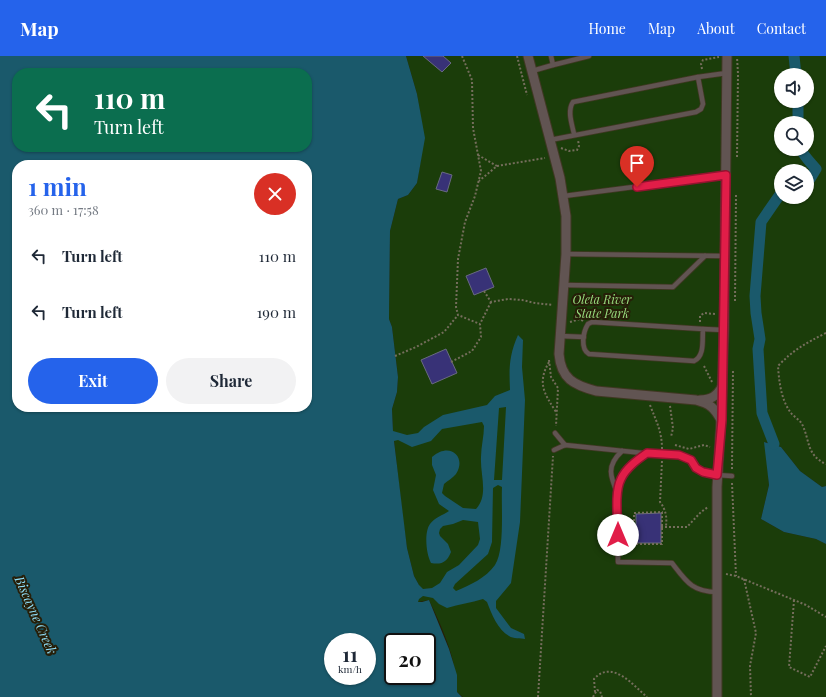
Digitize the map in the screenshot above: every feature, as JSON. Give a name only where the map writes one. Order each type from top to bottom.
[{"type":"street","points":[[528,56],[550,140],[549,158],[564,196],[567,234],[560,336],[560,363],[566,377],[582,387],[596,391],[696,400],[708,403],[722,420]]},
{"type":"street","points":[[717,697],[717,475],[722,420],[720,390],[724,330],[726,56]]},
{"type":"street","points":[[696,400],[712,398],[720,390]]},
{"type":"lane","points":[[551,56],[554,65]]},
{"type":"lane","points":[[532,71],[589,56]]},
{"type":"lane","points":[[574,134],[570,106],[574,102],[727,73]]},
{"type":"lane","points":[[550,140],[574,134],[696,112],[703,104],[701,77]]},
{"type":"lane","points":[[564,196],[726,175]]},
{"type":"lane","points":[[566,254],[725,256]]},
{"type":"lane","points":[[564,285],[673,288],[705,256]]},
{"type":"lane","points":[[703,329],[701,354],[699,359],[694,361],[589,354],[583,348],[585,328],[592,322],[724,330]]},
{"type":"lane","points":[[560,336],[584,337]]},
{"type":"lane","points":[[555,433],[565,445]]},
{"type":"lane","points":[[554,450],[565,445],[679,455],[691,460],[696,468],[703,472],[732,476]]},
{"type":"lane","points":[[618,495],[612,482],[610,471],[612,462],[622,451]]},
{"type":"lane","points":[[647,453],[627,470],[620,480],[618,495],[618,562],[672,563],[689,584],[704,592],[716,592]]},
{"type":"path","points":[[458,315],[456,307],[458,259],[465,222],[475,196],[481,170],[473,128],[472,80],[462,56]]},
{"type":"path","points":[[517,56],[527,96]]},
{"type":"path","points":[[701,77],[701,64],[703,60],[726,56]]},
{"type":"path","points":[[736,164],[737,56]]},
{"type":"path","points":[[558,147],[569,151],[577,150],[579,146],[578,140],[574,134]]},
{"type":"path","points":[[543,154],[549,158]]},
{"type":"path","points":[[478,155],[497,166]]},
{"type":"path","points":[[478,181],[497,166],[549,158]]},
{"type":"path","points":[[735,307],[736,188]]},
{"type":"path","points":[[484,291],[491,302]]},
{"type":"path","points":[[552,298],[552,311]]},
{"type":"path","points":[[491,302],[522,300],[562,306]]},
{"type":"path","points":[[451,362],[472,351],[481,337],[480,324],[491,302]]},
{"type":"path","points":[[703,329],[700,324],[700,316],[704,313],[721,314]]},
{"type":"path","points":[[458,315],[480,324]]},
{"type":"path","points":[[395,356],[444,332],[458,315]]},
{"type":"path","points":[[565,323],[574,322],[580,319],[588,324]]},
{"type":"path","points":[[826,333],[806,343],[790,354],[778,366],[779,382],[783,396],[791,413],[801,422],[812,453],[826,464]]},
{"type":"path","points":[[550,356],[549,362],[551,377],[558,388],[555,433]]},
{"type":"path","points":[[549,362],[542,380],[543,389],[556,413]]},
{"type":"path","points":[[733,365],[732,476],[736,576]]},
{"type":"path","points":[[704,366],[720,390]]},
{"type":"path","points":[[669,398],[673,424],[670,437]]},
{"type":"path","points":[[675,445],[689,449],[704,446],[719,448]]},
{"type":"path","points":[[538,697],[554,450]]},
{"type":"path","points":[[661,527],[687,527],[706,507],[733,505]]},
{"type":"path","points":[[662,512],[661,527],[662,544],[635,544],[634,513],[662,512]]},
{"type":"path","points":[[630,534],[631,523],[634,523]]},
{"type":"path","points":[[716,572],[744,579],[806,605],[826,617]]},
{"type":"path","points":[[744,579],[756,633],[750,666],[751,697]]},
{"type":"path","points":[[794,600],[789,667],[810,677],[826,646]]},
{"type":"path","points":[[593,697],[595,692],[594,679],[598,674],[603,672],[616,672],[647,697]]},
{"type":"path","points":[[595,692],[597,690],[600,691],[602,697]]},
{"type":"green space","name":"Oleta River State Park","points":[[406,56],[826,56],[826,486],[822,487],[800,471],[781,447],[765,442],[769,485],[761,519],[784,532],[816,539],[826,544],[826,697],[463,697],[457,692],[455,668],[452,656],[439,622],[429,600],[418,602],[419,585],[414,576],[407,548],[393,431],[392,409],[397,392],[398,377],[392,327],[389,319],[390,231],[398,199],[408,195],[417,183],[424,138],[417,94]]},
{"type":"water","name":"Biscayne Creek","points":[[0,56],[406,56],[417,94],[425,138],[417,183],[408,195],[398,199],[390,231],[389,319],[392,327],[398,377],[397,392],[392,409],[393,431],[407,435],[418,433],[424,427],[443,415],[487,405],[495,396],[510,390],[511,356],[518,335],[523,340],[522,367],[525,400],[520,522],[511,583],[496,601],[496,608],[511,628],[524,634],[525,639],[513,638],[501,630],[495,621],[487,602],[483,599],[447,608],[439,604],[433,598],[423,596],[419,599],[418,602],[429,600],[449,649],[457,675],[457,692],[462,697],[0,697]],"holes":[[[506,407],[502,480],[494,480],[499,408]],[[482,422],[484,426],[481,457],[483,491],[480,503],[476,509],[463,508],[445,496],[442,493],[444,484],[456,474],[459,468],[458,457],[455,453],[450,451],[439,452],[432,457],[432,465],[436,475],[433,490],[439,504],[449,511],[430,524],[427,532],[426,543],[431,563],[438,564],[444,562],[451,552],[448,544],[440,536],[440,529],[443,526],[463,520],[478,522],[480,539],[478,545],[459,565],[447,572],[440,583],[432,588],[423,589],[414,576],[407,548],[394,441],[398,440],[412,447],[431,441],[442,429]],[[498,485],[502,487],[502,528],[498,558],[495,565],[487,574],[472,584],[456,591],[453,588],[455,584],[488,554],[492,542],[493,488]]]},
{"type":"water","points":[[764,442],[781,447],[800,471],[822,487],[826,486],[826,544],[816,539],[784,532],[761,519],[769,485]]},
{"type":"building","points":[[423,56],[443,56],[451,63],[442,72]]},
{"type":"building","points":[[442,172],[452,175],[447,192],[436,189]]},
{"type":"building","points":[[486,268],[494,287],[474,295],[466,276]]},
{"type":"building","points":[[446,349],[457,373],[432,384],[421,360]]},
{"type":"building","points":[[661,513],[661,543],[636,543],[636,514]]},
{"type":"waterway","points":[[794,56],[795,68]]},
{"type":"waterway","points":[[798,108],[798,116]]},
{"type":"waterway","points":[[805,156],[812,164]]},
{"type":"waterway","points":[[814,167],[816,169],[814,172]]},
{"type":"waterway","points":[[774,203],[761,222],[755,296],[760,339],[758,349],[762,413],[774,444]]},
{"type":"route","points":[[618,535],[618,495],[620,480],[627,470],[647,453],[679,455],[691,460],[696,468],[703,472],[717,475],[722,420],[726,175],[637,187]]}]
